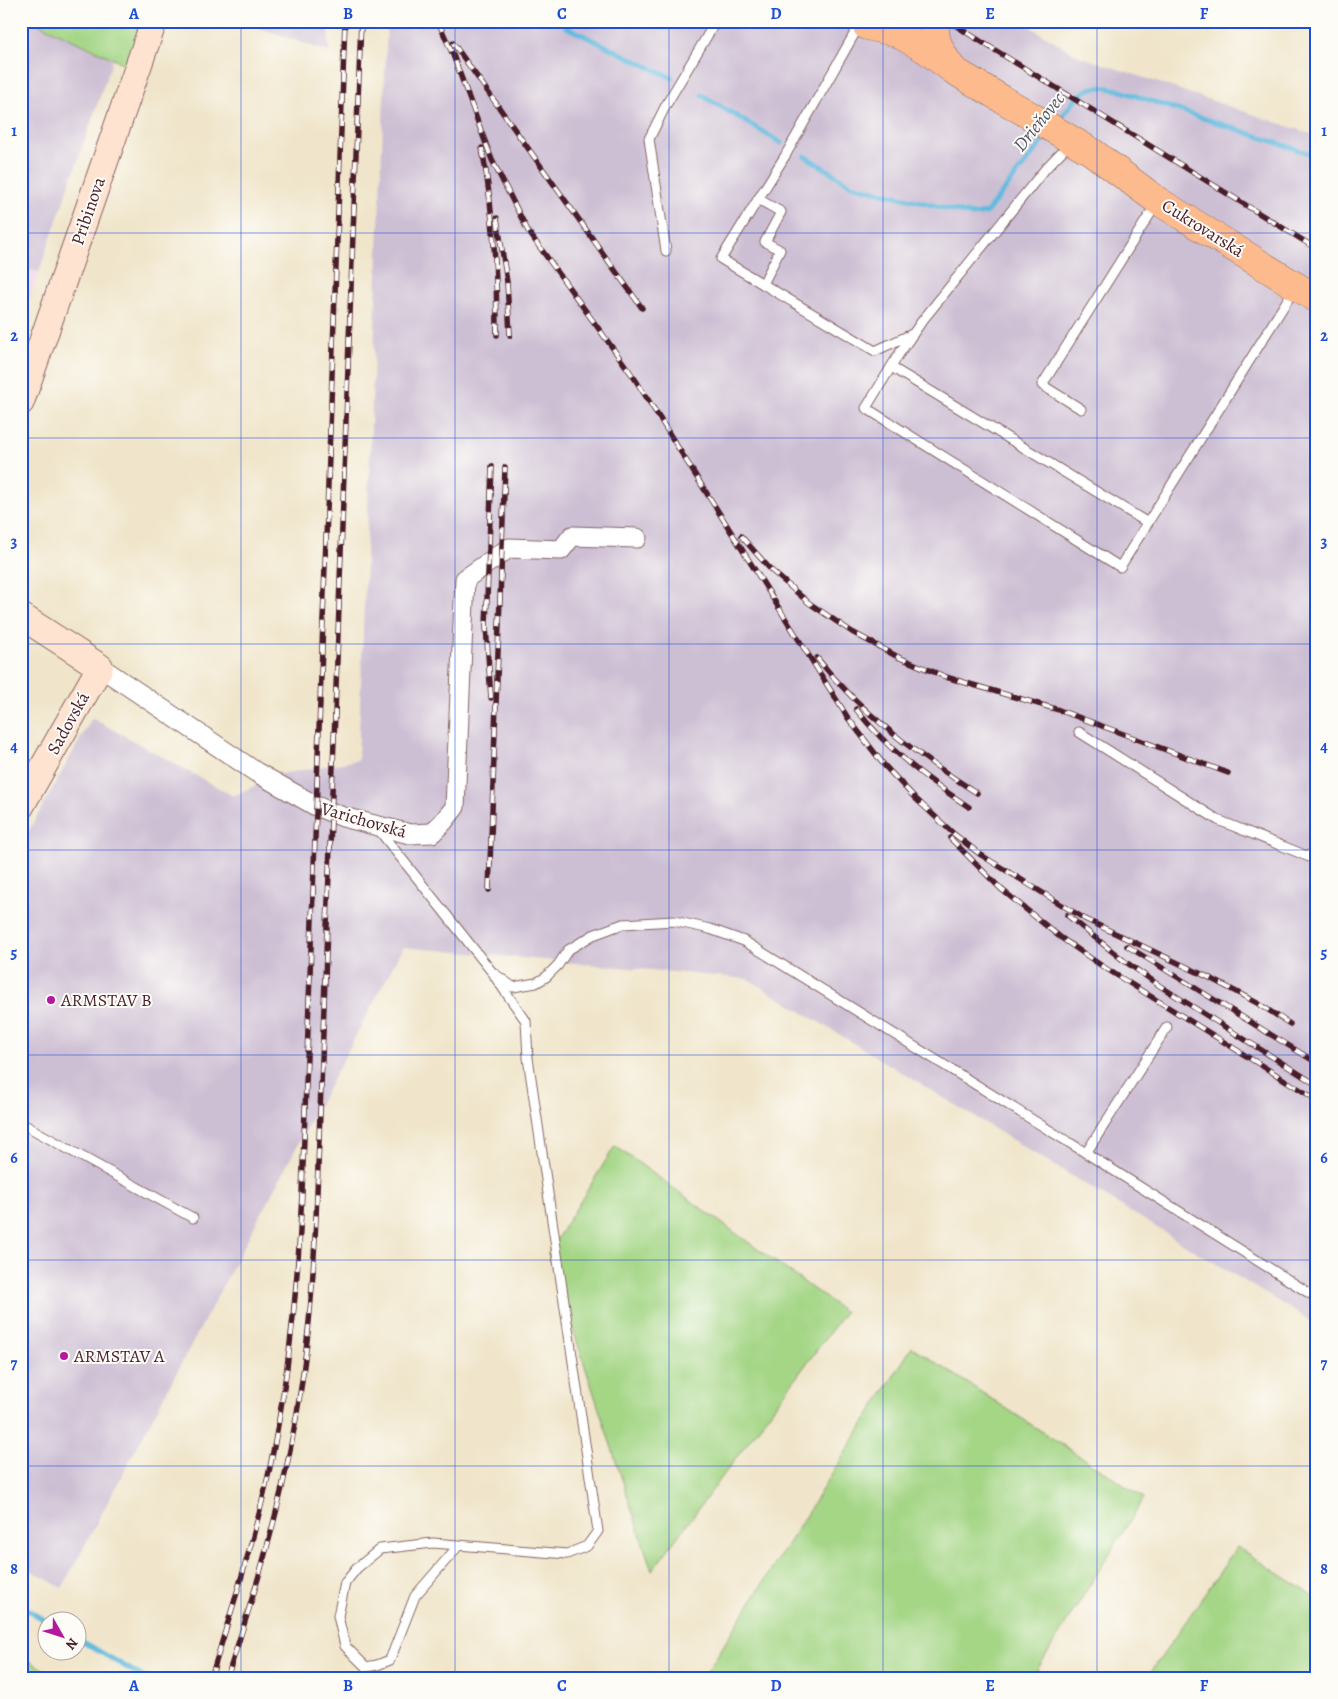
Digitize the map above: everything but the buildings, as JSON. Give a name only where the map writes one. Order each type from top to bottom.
[{"type":"main road","points":[[935,21],[935,34],[940,50],[953,70]]},
{"type":"main road","name":"Cukrovarská","points":[[862,23],[897,33],[925,49],[953,70],[1069,138],[1169,188],[1310,287]]},
{"type":"main road","name":"Cukrovarská","points":[[1069,138],[1158,201],[1310,287]]},
{"type":"street","name":"Pribinova","points":[[21,402],[154,21]]},
{"type":"street","points":[[862,23],[895,21]]},
{"type":"street","name":"Varichovská","points":[[21,616],[256,772],[316,806],[343,817],[410,834],[432,833],[455,807],[465,579],[509,548],[561,550],[572,536],[637,538]]},
{"type":"street","name":"Sadovská","points":[[21,806],[100,667]]},
{"type":"lane","points":[[666,251],[649,139],[666,105],[716,21]]},
{"type":"lane","points":[[862,23],[785,156],[721,259],[875,351],[914,333]]},
{"type":"lane","points":[[1069,138],[914,333],[866,408],[1120,567],[1148,523],[1310,287]]},
{"type":"lane","points":[[758,199],[781,212],[765,242],[780,250],[763,284]]},
{"type":"lane","points":[[1081,409],[1042,385],[1158,201]]},
{"type":"lane","points":[[891,367],[1148,523]]},
{"type":"lane","points":[[1079,732],[1218,820],[1317,860]]},
{"type":"lane","points":[[375,825],[492,972],[526,1021],[528,1058],[598,1531],[586,1546],[567,1554],[459,1545],[433,1543],[380,1549],[357,1568],[345,1583],[338,1616],[344,1646],[366,1667],[390,1660],[415,1596],[459,1545]]},
{"type":"lane","points":[[492,972],[513,987],[536,983],[552,971],[568,950],[593,935],[623,924],[674,921],[710,929],[744,941],[1317,1298]]},
{"type":"lane","points":[[1086,1153],[1167,1027]]},
{"type":"lane","points":[[21,1123],[193,1218]]},
{"type":"shaded area","points":[[27,21],[32,21],[113,59],[39,272],[21,268],[21,35]]},
{"type":"shaded area","points":[[239,21],[328,21],[329,52]]},
{"type":"shaded area","points":[[387,21],[1020,21],[1079,56],[1317,136],[1317,1325],[748,979],[403,947],[62,1588],[21,1565],[21,845],[92,718],[233,796],[281,774],[358,760]]},
{"type":"shaded area","points":[[21,268],[39,272],[21,322]]},
{"type":"green space","points":[[32,21],[145,21],[129,66]]},
{"type":"green space","points":[[615,1146],[845,1312],[652,1571],[548,1253]]},
{"type":"green space","points":[[912,1347],[1144,1498],[1032,1678],[703,1678]]},
{"type":"green space","points":[[1237,1547],[1317,1598],[1317,1678],[1147,1678]]},
{"type":"green space","points":[[21,1656],[58,1678],[21,1678]]},
{"type":"waterway","name":"Drieňovec","points":[[566,27],[672,78]]},
{"type":"waterway","name":"Drieňovec","points":[[1057,123],[1082,94],[1088,90],[1106,88],[1118,90],[1317,156]]},
{"type":"waterway","name":"Drieňovec","points":[[702,95],[781,143]]},
{"type":"waterway","name":"Drieňovec","points":[[805,156],[851,185],[973,215],[986,213],[1047,136]]},
{"type":"waterway","points":[[21,1606],[38,1616]]},
{"type":"waterway","points":[[88,1645],[145,1678]]},
{"type":"railway","points":[[211,1678],[250,1547],[270,1467],[277,1433],[292,1330],[298,1262],[345,21]]},
{"type":"railway","points":[[227,1678],[263,1562],[285,1475],[302,1382],[312,1288],[361,21]]},
{"type":"railway","points":[[438,21],[453,55],[492,160],[528,231],[635,379],[848,718],[884,765],[916,799],[954,834],[981,855],[1085,919],[1210,978],[1259,1004],[1290,1024]]},
{"type":"railway","points":[[948,21],[1317,249]]},
{"type":"railway","points":[[453,43],[642,308]]},
{"type":"railway","points":[[482,148],[494,241],[497,335]]},
{"type":"railway","points":[[497,218],[507,282],[510,335]]},
{"type":"railway","points":[[491,698],[486,626],[492,466]]},
{"type":"railway","points":[[489,890],[505,467]]},
{"type":"railway","points":[[741,536],[771,570],[809,603],[852,632],[898,657],[946,677],[1059,710],[1228,773]]},
{"type":"railway","points":[[817,658],[852,697],[891,732],[933,764],[977,793]]},
{"type":"railway","points":[[856,709],[881,738],[908,763],[969,807]]},
{"type":"railway","points":[[950,838],[1001,889],[1060,937],[1102,966],[1317,1100]]},
{"type":"railway","points":[[1067,915],[1123,960],[1160,986],[1317,1085]]},
{"type":"railway","points":[[1127,946],[1317,1063]]},
{"type":"place","name":"ARMSTAV B","points":[[51,1000]]},
{"type":"place","name":"ARMSTAV A","points":[[64,1356]]}]
